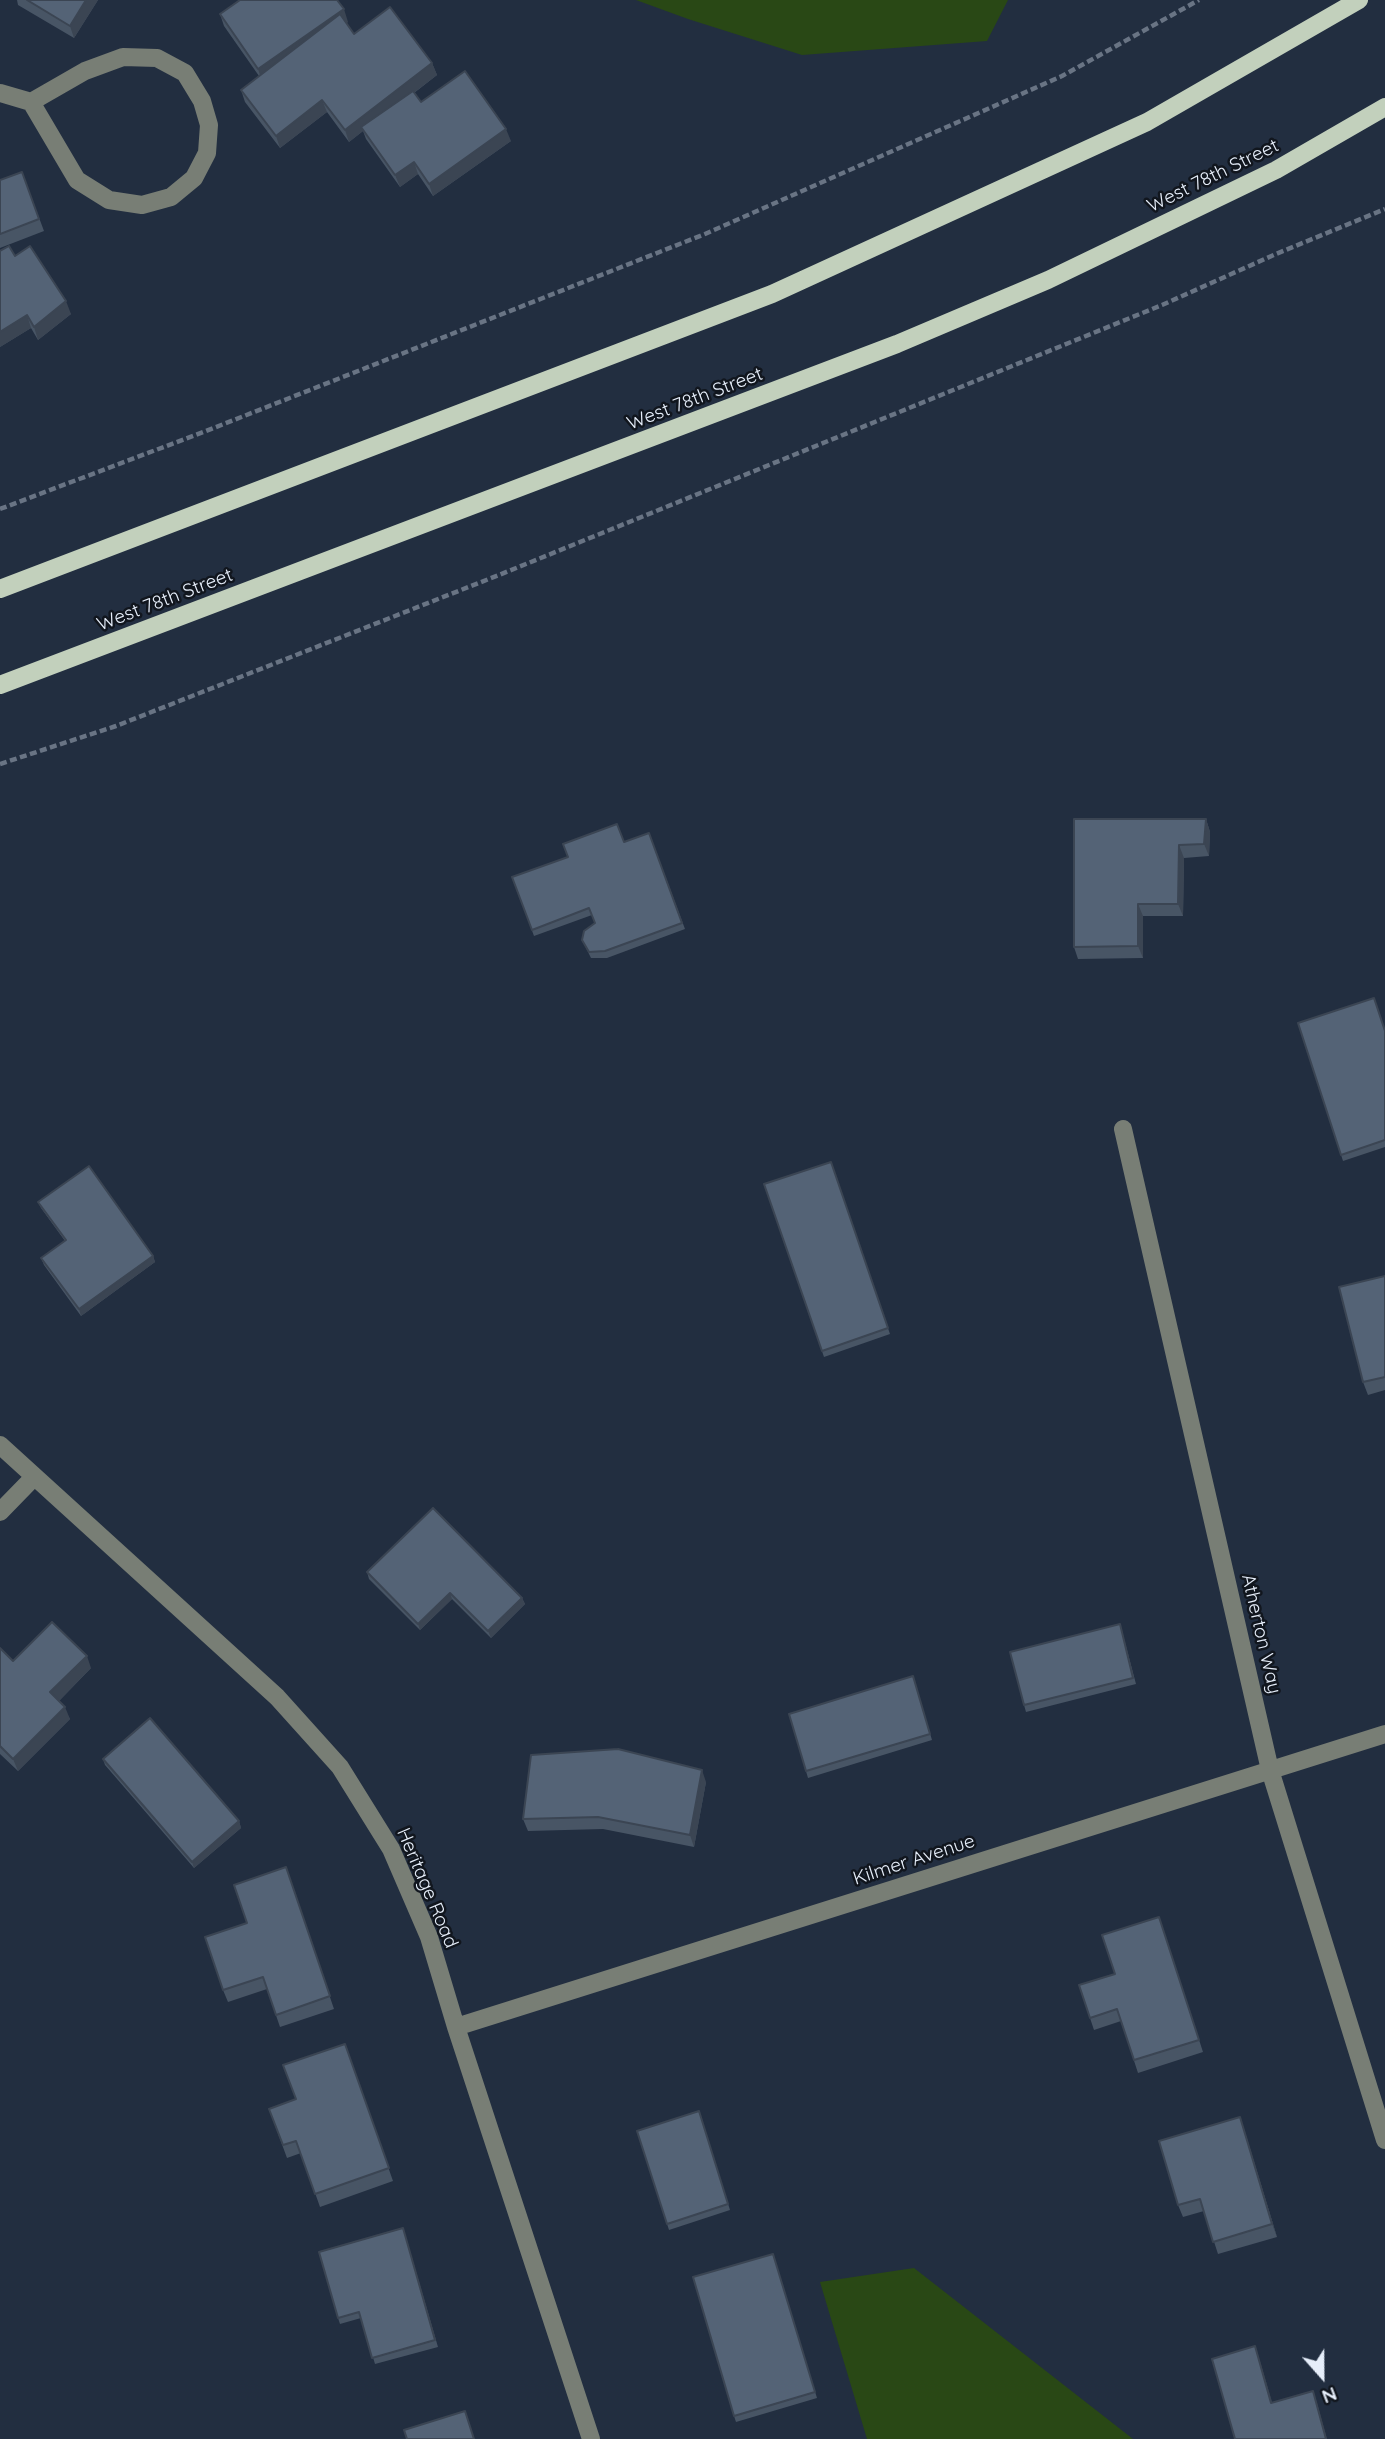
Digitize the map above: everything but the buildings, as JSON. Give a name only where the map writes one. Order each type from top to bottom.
[{"type":"main road","points":[[0,589],[772,294],[1147,122],[1359,0]]},
{"type":"main road","name":"West 78th Street","points":[[0,685],[910,339],[1048,280],[1276,170],[1385,107]]},
{"type":"street","points":[[0,93],[31,102],[77,180],[109,200],[142,205],[171,197],[194,178],[207,153],[209,125],[202,101],[185,73],[157,58],[123,57],[85,71],[31,102]]},
{"type":"street","name":"Atherton Way","points":[[1124,1129],[1270,1770],[1385,2140]]},
{"type":"street","name":"Heritage Road","points":[[0,1445],[277,1697],[340,1767],[391,1849],[429,1937],[591,2439]]},
{"type":"street","points":[[0,1512],[34,1477]]},
{"type":"street","name":"Kilmer Avenue","points":[[456,2027],[1385,1734]]},
{"type":"path","points":[[0,509],[206,431],[705,234],[1062,76],[1199,0]]},
{"type":"path","points":[[0,764],[116,726],[499,575],[1162,305],[1385,209]]},
{"type":"green space","points":[[636,0],[1008,0],[987,41],[802,55]]},
{"type":"green space","points":[[914,2268],[1133,2439],[867,2439],[820,2282]]}]
